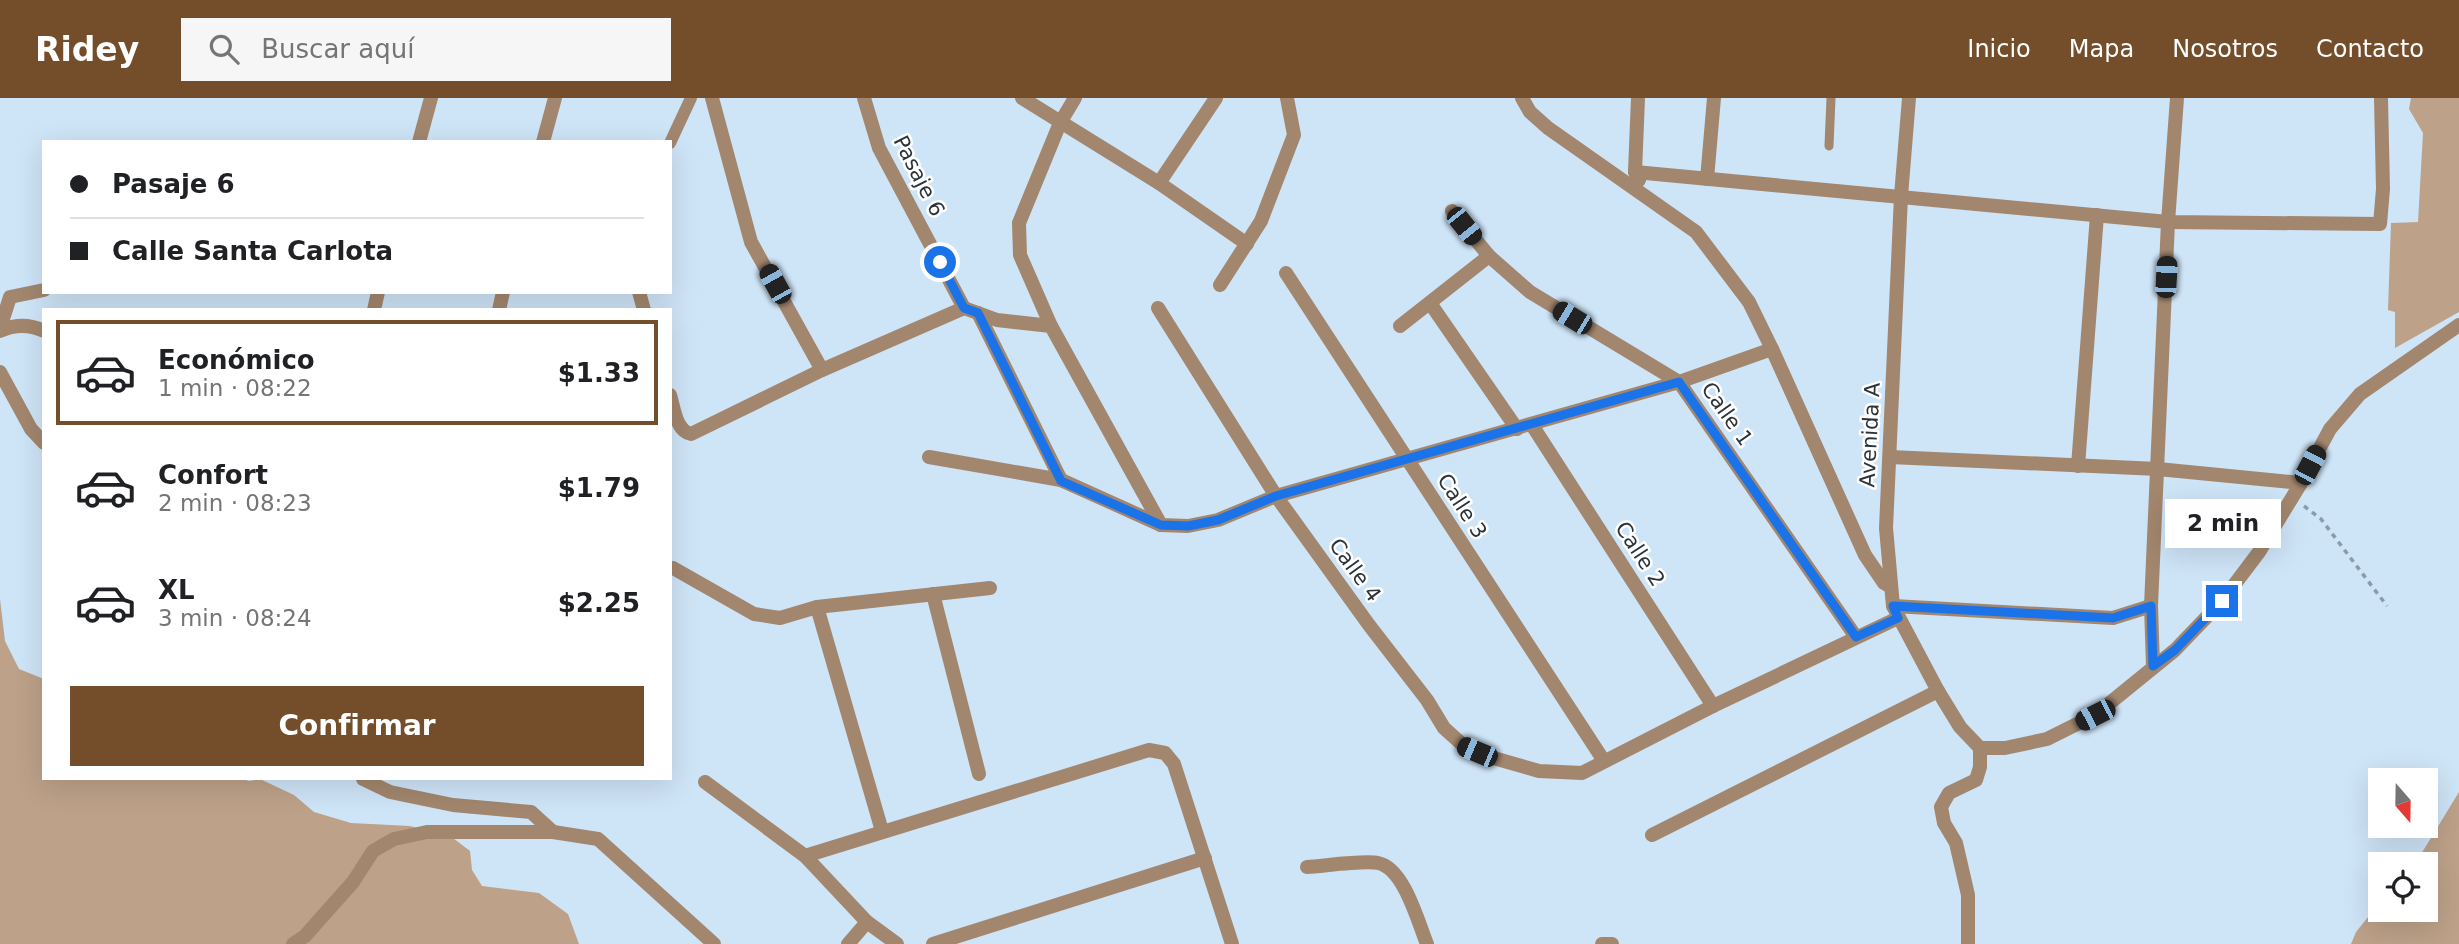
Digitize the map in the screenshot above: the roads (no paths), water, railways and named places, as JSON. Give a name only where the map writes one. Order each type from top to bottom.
[{"type":"street","points":[[420,140],[431,98]]},
{"type":"street","points":[[544,140],[555,98]]},
{"type":"street","points":[[671,140],[691,98]]},
{"type":"street","points":[[712,98],[751,242],[822,370]]},
{"type":"street","name":"Pasaje 6","points":[[864,98],[879,148],[971,310],[1061,481]]},
{"type":"street","points":[[1022,98],[1159,183],[1247,244]]},
{"type":"street","points":[[1075,98],[1060,123],[1019,223],[1020,255],[1051,326],[1161,525]]},
{"type":"street","points":[[1159,183],[1216,98]]},
{"type":"street","points":[[1220,285],[1261,221],[1294,135],[1287,98]]},
{"type":"street","points":[[1522,98],[1530,112],[1548,128],[1696,232],[1749,302],[1865,555],[1884,583],[1891,587]]},
{"type":"street","points":[[1638,98],[1635,172],[1643,188],[1659,205]]},
{"type":"street","points":[[1707,179],[1714,98]]},
{"type":"street","name":"Avenida A","points":[[1909,98],[1901,195],[1886,528],[1891,587],[1896,612],[1938,691],[1960,727],[1980,748]]},
{"type":"street","points":[[2153,666],[2151,606],[2168,222],[2177,98]]},
{"type":"street","points":[[1635,172],[2168,222],[2380,224],[2381,98]]},
{"type":"street","name":"Calle 1","points":[[1452,211],[1489,256],[1530,292],[1679,382],[1856,637]]},
{"type":"street","points":[[2078,466],[2096,215]]},
{"type":"street","points":[[1400,326],[1489,256]]},
{"type":"street","name":"Calle 3","points":[[1286,273],[1604,761]]},
{"type":"street","points":[[0,329],[10,297],[42,290]]},
{"type":"street","points":[[1430,303],[1517,429]]},
{"type":"street","name":"Calle 4","points":[[1158,308],[1276,496],[1427,700],[1444,728],[1464,746],[1490,757],[1539,771],[1582,773],[1604,761]]},
{"type":"street","points":[[672,401],[682,431],[691,434],[822,370],[971,310],[997,320],[1051,326]]},
{"type":"street","points":[[0,329],[14,325],[42,330]]},
{"type":"street","points":[[1968,944],[1968,895],[1956,843],[1944,824],[1941,807],[1949,793],[1976,780],[1980,767],[1980,748],[2005,748],[2047,739],[2095,715],[2175,650],[2222,601],[2259,552],[2301,484],[2330,429],[2360,394],[2459,325]]},
{"type":"street","points":[[929,457],[1061,481],[1161,525],[1188,526],[1218,520],[1276,496],[1679,382],[1772,349]]},
{"type":"street","points":[[0,372],[30,429],[42,441]]},
{"type":"street","name":"Calle 2","points":[[1532,425],[1713,706]]},
{"type":"street","points":[[1890,457],[2158,469],[2301,484]]},
{"type":"street","points":[[673,568],[754,614],[780,618],[817,607],[989,588]]},
{"type":"street","points":[[933,594],[979,774]]},
{"type":"street","points":[[1604,761],[1856,637],[1896,612],[2113,618],[2151,606]]},
{"type":"street","points":[[817,607],[882,831]]},
{"type":"street","points":[[1652,835],[1938,691]]},
{"type":"street","points":[[805,856],[1149,750],[1165,753],[1174,764],[1232,944]]},
{"type":"street","points":[[365,780],[390,792],[453,805],[531,812],[553,832]]},
{"type":"street","points":[[705,782],[805,856],[867,922],[897,944]]},
{"type":"street","points":[[293,944],[305,936],[353,882],[373,851],[394,839],[428,832],[553,832],[598,839],[714,944]]},
{"type":"street","points":[[933,944],[1205,858]]},
{"type":"street","points":[[1307,867],[1378,863],[1392,869],[1401,881],[1427,944]]},
{"type":"street","points":[[848,944],[867,922]]},
{"type":"street","points":[[1602,944],[1612,944]]},
{"type":"lane","points":[[1829,146],[1831,98]]}]
